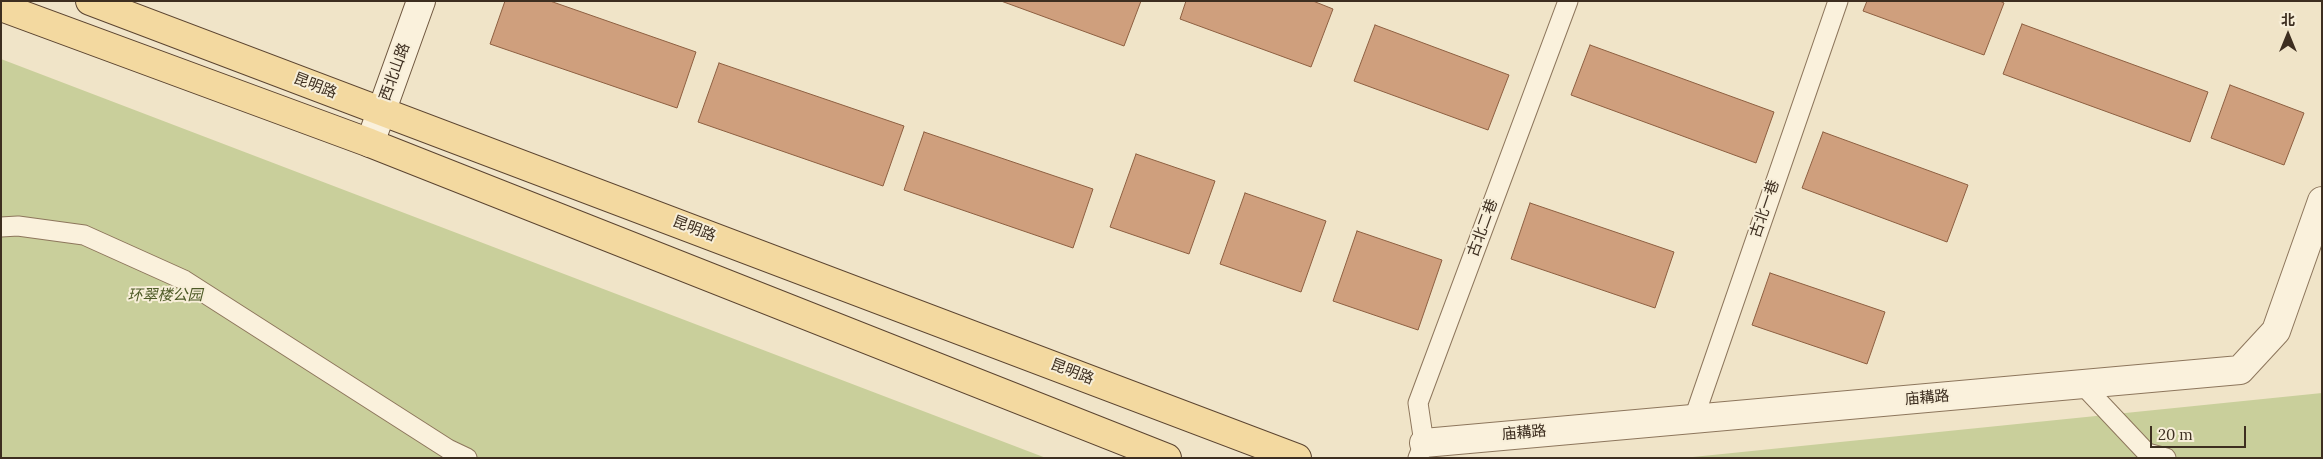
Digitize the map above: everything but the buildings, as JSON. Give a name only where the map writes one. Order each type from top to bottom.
[{"type":"main road","name":"昆明路","points":[[90,1],[1297,458]]},
{"type":"main road","points":[[1,7],[370,143],[1167,458]]},
{"type":"street","name":"西北山路","points":[[370,143],[421,1]]},
{"type":"street","name":"庙耩路","points":[[1421,450],[1694,418],[2240,370],[2276,331],[2322,200]]},
{"type":"lane","name":"古北二巷","points":[[1421,450],[1418,403],[1568,1]]},
{"type":"lane","name":"古北一巷","points":[[1694,418],[1838,1]]},
{"type":"lane","points":[[1,227],[18,226],[84,235],[184,280],[440,443],[467,458]]},
{"type":"lane","points":[[2082,384],[2147,453],[2166,458]]},
{"type":"green space","name":"环翠楼公园","points":[[1,59],[1046,458],[1,458]]},
{"type":"green space","points":[[2322,393],[2322,458],[1683,458]]}]
